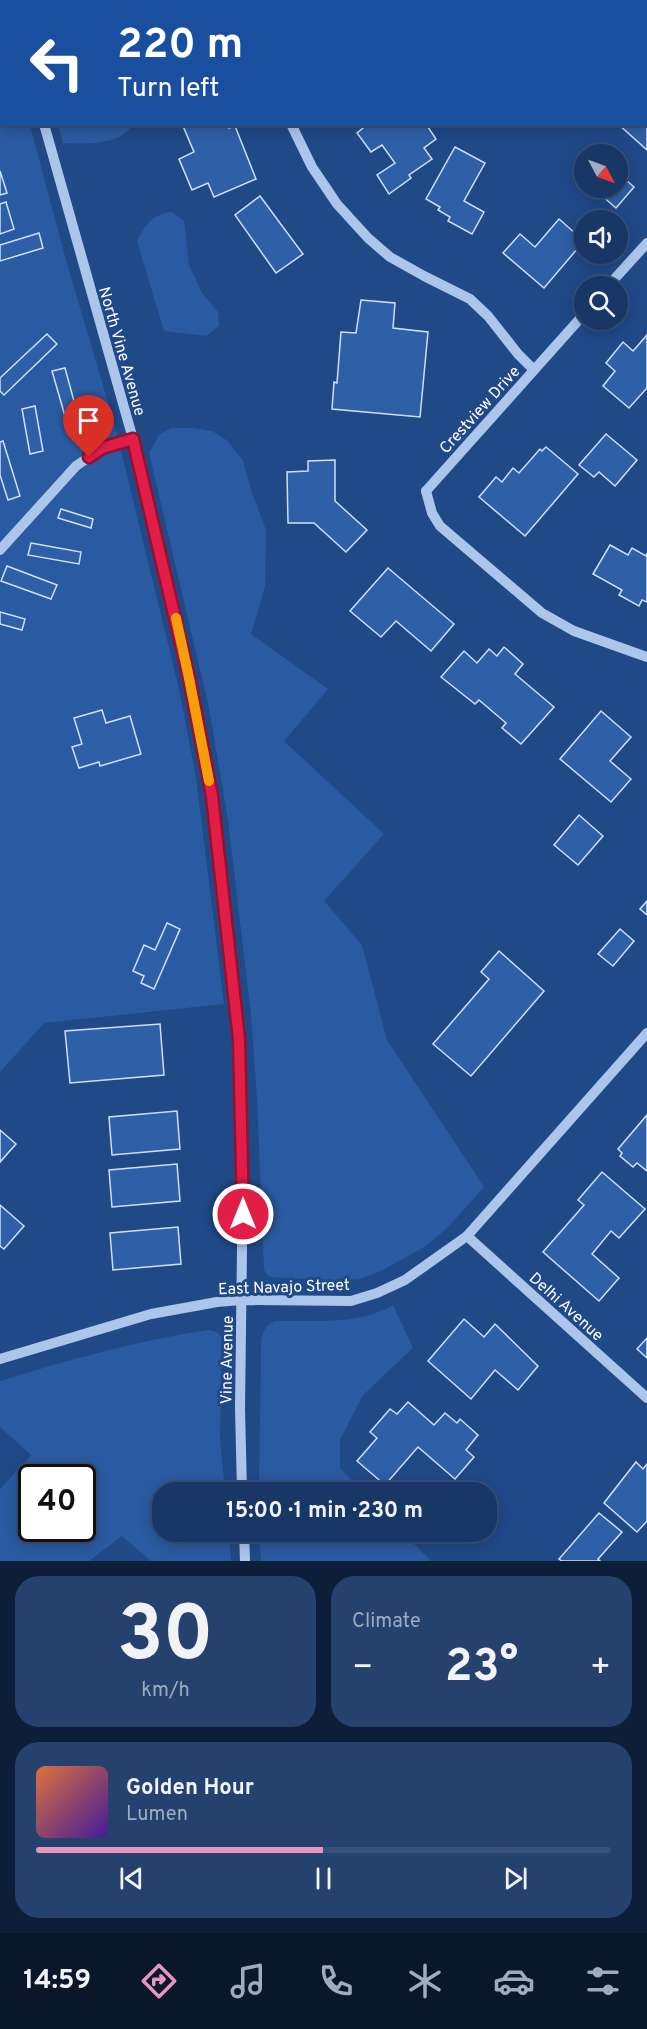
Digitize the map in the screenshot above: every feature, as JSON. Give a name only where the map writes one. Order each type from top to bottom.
[{"type":"street","name":"North Vine Avenue","points":[[45,126],[133,439],[189,678],[212,796],[239,1039],[243,1192]]},
{"type":"street","name":"Crestview Drive","points":[[292,126],[312,167],[337,204],[368,238],[390,257],[470,299],[488,316],[518,354],[534,370],[422,490],[440,526],[542,613],[574,632],[647,657]]},
{"type":"street","points":[[617,276],[647,243]]},
{"type":"street","points":[[534,370],[574,325]]},
{"type":"street","points":[[0,550],[76,465],[102,448],[133,439]]},
{"type":"street","name":"East Navajo Street","points":[[0,1359],[151,1314],[217,1302],[242,1300],[351,1301],[377,1293],[405,1280],[467,1236],[647,1033]]},
{"type":"street","name":"Vine Avenue","points":[[243,1192],[240,1408],[243,1482]]},
{"type":"street","name":"Delhi Avenue","points":[[467,1236],[647,1398]]},
{"type":"street","points":[[244,1542],[245,1561]]},
{"type":"shaded area","points":[[0,126],[30,126],[66,260],[115,426],[179,689],[196,777],[224,1004],[44,1023],[0,1072]]},
{"type":"shaded area","points":[[59,126],[131,126],[119,137],[110,140],[81,144],[63,143]]},
{"type":"shaded area","points":[[172,212],[184,221],[189,265],[202,293],[218,312],[219,326],[206,336],[164,331],[137,241],[150,221],[159,215]]},
{"type":"shaded area","points":[[171,428],[212,431],[228,441],[243,461],[266,530],[265,587],[251,634],[328,689],[284,741],[384,834],[324,901],[362,945],[387,1040],[484,1187],[448,1227],[426,1246],[381,1271],[360,1279],[338,1281],[271,1277],[264,1269],[251,1015],[228,820],[209,708],[149,453],[160,434]]},
{"type":"shaded area","points":[[393,1305],[413,1348],[363,1395],[340,1440],[340,1468],[353,1482],[259,1482],[261,1345],[266,1328],[275,1321],[351,1319],[379,1312]]},
{"type":"shaded area","points":[[209,1330],[217,1332],[222,1338],[220,1439],[224,1482],[152,1482],[152,1542],[230,1542],[231,1561],[151,1561],[122,1536],[89,1561],[0,1561],[0,1489],[18,1469],[18,1542],[96,1542],[96,1464],[23,1464],[31,1455],[0,1427],[0,1381],[104,1351]]},
{"type":"shaded area","points":[[260,1542],[412,1542],[431,1561],[261,1561]]},
{"type":"building","points":[[183,126],[228,126],[229,128],[235,126],[256,179],[214,197],[208,183],[192,190],[179,159],[194,152]]},
{"type":"building","points":[[366,126],[427,126],[436,139],[424,148],[432,159],[409,175],[411,178],[389,194],[377,175],[395,163],[382,145],[371,152],[357,133]]},
{"type":"building","points":[[620,126],[647,126],[647,150]]},
{"type":"building","points":[[455,147],[485,163],[464,201],[484,212],[472,234],[448,221],[450,217],[438,210],[440,207],[426,199]]},
{"type":"building","points":[[0,171],[7,193],[0,195]]},
{"type":"building","points":[[628,182],[634,187],[628,194]]},
{"type":"building","points":[[260,196],[303,254],[276,273],[235,215]]},
{"type":"building","points":[[604,198],[625,198],[616,208]]},
{"type":"building","points":[[6,202],[14,229],[0,234],[0,204]]},
{"type":"building","points":[[559,219],[574,232],[574,253],[544,288],[503,253],[520,234],[535,247]]},
{"type":"building","points":[[39,233],[43,248],[0,261],[0,245]]},
{"type":"building","points":[[361,300],[395,303],[393,328],[428,332],[420,417],[332,409],[334,382],[337,383],[341,332],[356,333]]},
{"type":"building","points":[[47,334],[57,344],[4,395],[0,391],[0,378]]},
{"type":"building","points":[[647,335],[647,388],[629,408],[603,386],[615,371],[606,363],[623,342],[633,351]]},
{"type":"building","points":[[65,368],[81,427],[69,430],[52,371]]},
{"type":"building","points":[[35,406],[43,451],[30,454],[22,409]]},
{"type":"building","points":[[606,434],[637,460],[615,486],[599,472],[594,477],[579,465]]},
{"type":"building","points":[[3,441],[20,496],[8,500],[0,475],[0,442]]},
{"type":"building","points":[[546,447],[578,474],[525,536],[479,497],[496,477],[502,482],[513,468],[519,473],[540,449],[542,451]]},
{"type":"building","points":[[335,460],[335,501],[367,530],[346,552],[314,523],[288,523],[287,472],[308,471],[308,461]]},
{"type":"building","points":[[61,509],[93,519],[91,528],[58,518]]},
{"type":"building","points":[[31,543],[81,552],[79,564],[28,555]]},
{"type":"building","points":[[610,545],[628,555],[632,548],[646,556],[647,553],[647,602],[642,600],[639,606],[619,595],[622,590],[593,574]]},
{"type":"building","points":[[7,566],[57,585],[51,599],[1,581]]},
{"type":"building","points":[[388,568],[454,624],[431,651],[396,621],[381,637],[350,611]]},
{"type":"building","points":[[0,612],[25,619],[22,630],[0,624]]},
{"type":"building","points":[[504,647],[523,664],[515,674],[554,707],[521,744],[502,728],[506,723],[479,700],[475,704],[441,677],[464,651],[477,663],[489,649],[497,656]]},
{"type":"building","points":[[102,710],[106,723],[130,716],[141,754],[100,766],[99,762],[79,768],[72,747],[82,744],[74,718]]},
{"type":"building","points":[[601,711],[631,737],[610,761],[631,779],[611,802],[560,759]]},
{"type":"building","points":[[579,815],[603,836],[578,865],[554,845]]},
{"type":"building","points":[[647,901],[647,915],[640,909]]},
{"type":"building","points":[[167,923],[180,929],[154,989],[141,983],[144,976],[133,971],[144,945],[155,950]]},
{"type":"building","points":[[620,929],[634,941],[613,966],[598,954]]},
{"type":"building","points":[[499,951],[544,991],[471,1076],[433,1044],[489,979],[481,972]]},
{"type":"building","points":[[160,1024],[164,1075],[70,1083],[65,1031]]},
{"type":"building","points":[[177,1111],[180,1149],[112,1155],[109,1117]]},
{"type":"building","points":[[647,1115],[647,1171],[637,1163],[633,1167],[620,1156],[622,1153],[618,1149]]},
{"type":"building","points":[[0,1130],[16,1144],[0,1162]]},
{"type":"building","points":[[177,1164],[180,1201],[112,1207],[109,1170]]},
{"type":"building","points":[[602,1172],[645,1209],[619,1238],[611,1231],[592,1254],[619,1278],[599,1301],[543,1252],[584,1205],[578,1200]]},
{"type":"building","points":[[0,1205],[24,1226],[4,1249],[0,1246]]},
{"type":"building","points":[[178,1227],[181,1264],[113,1270],[110,1233]]},
{"type":"building","points":[[464,1319],[484,1337],[495,1324],[538,1366],[518,1390],[495,1370],[471,1399],[428,1361]]},
{"type":"building","points":[[647,1338],[647,1358],[637,1349]]},
{"type":"building","points":[[408,1402],[434,1425],[445,1413],[457,1423],[460,1419],[478,1435],[466,1450],[474,1457],[455,1479],[418,1447],[388,1482],[382,1482],[357,1461],[377,1438],[370,1432],[390,1409],[397,1414]]},
{"type":"building","points":[[636,1462],[643,1469],[647,1464],[647,1521],[637,1532],[604,1503]]},
{"type":"building","points":[[599,1513],[622,1532],[598,1559],[600,1561],[562,1561],[559,1559]]},
{"type":"slow traffic","points":[[176,618],[209,781]]},
{"type":"route","points":[[89,457],[102,448],[133,439],[189,678],[212,796],[239,1039],[243,1214]]}]
